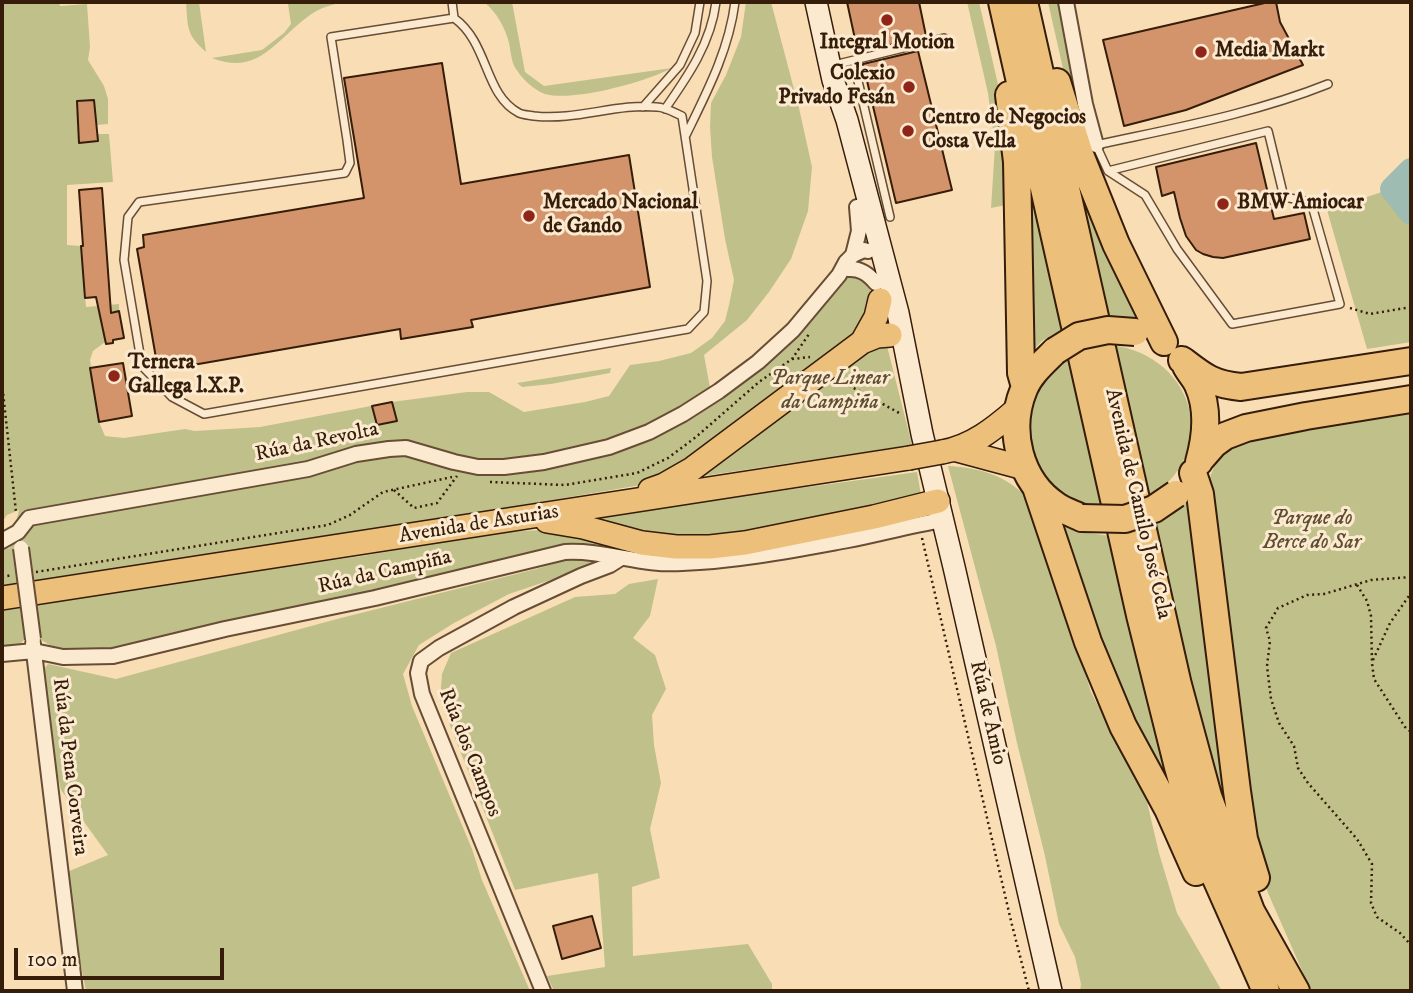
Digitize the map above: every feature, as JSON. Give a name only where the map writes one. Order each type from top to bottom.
[{"type":"highway","name":"Avenida de Camilo José Cela","points":[[1002,2],[1024,52],[1178,685],[1208,796],[1251,911],[1297,991]]},
{"type":"highway","name":"Avenida de Camilo José Cela","points":[[1024,2],[1024,52],[1137,602],[1189,806],[1210,865],[1264,988]]},
{"type":"highway","points":[[1264,988],[1220,927],[1168,809],[1123,726],[1087,642],[1016,439],[1021,398],[1017,162],[1005,64],[1024,52],[1054,71],[1079,152],[1116,244],[1173,351],[1198,385],[1205,408],[1205,430],[1197,466],[1244,839],[1261,896],[1297,991]]},
{"type":"highway","points":[[1021,398],[1038,367],[1055,351],[1079,336],[1108,330],[1135,332],[1173,351],[1206,379],[1241,387],[1411,361]]},
{"type":"highway","points":[[1030,477],[1056,506],[1082,518],[1125,519],[1154,509],[1176,495],[1214,444],[1225,436],[1246,428],[1306,416],[1411,399]]},
{"type":"main road","points":[[862,342],[876,317],[883,293]]},
{"type":"main road","points":[[614,503],[664,485],[692,469],[862,342],[890,335]]},
{"type":"main road","points":[[950,451],[993,430],[1021,398]]},
{"type":"main road","points":[[950,451],[1030,477]]},
{"type":"main road","name":"Avenida de Asturias","points":[[2,598],[950,451]]},
{"type":"main road","points":[[527,518],[583,527],[642,543],[710,547],[745,543],[874,517],[937,514]]},
{"type":"street","name":"Rúa de Amio","points":[[816,2],[832,73],[847,120],[890,335],[922,434]]},
{"type":"street","points":[[1066,2],[1085,104],[1096,145]]},
{"type":"street","name":"Rúa de Amio","points":[[861,198],[861,253],[883,293],[912,378],[937,514],[1051,991]]},
{"type":"street","name":"Rúa da Revolta","points":[[2,541],[18,532],[29,518],[307,469],[356,454],[406,448],[478,467],[504,467],[544,462],[609,447],[649,432],[683,414],[758,362],[793,330],[843,272],[865,257],[861,253]]},
{"type":"street","points":[[843,272],[860,270],[868,274],[883,293]]},
{"type":"street","name":"Rúa de Amio","points":[[890,335],[898,339],[904,365],[912,378]]},
{"type":"street","name":"Rúa da Campiña","points":[[2,654],[34,645],[63,656],[113,656],[225,629],[375,598],[565,552],[585,551],[659,564],[750,557],[847,540],[937,514]]},
{"type":"street","name":"Rúa da Pena Corveira","points":[[18,532],[75,991]]},
{"type":"street","name":"Rúa dos Campos","points":[[543,991],[422,694],[418,673],[421,661],[439,648],[514,607],[621,558]]},
{"type":"lane","points":[[452,2],[454,18]]},
{"type":"lane","points":[[643,107],[680,65],[695,33],[700,2]]},
{"type":"lane","points":[[665,109],[690,74],[701,53],[714,19],[716,2]]},
{"type":"lane","points":[[685,136],[716,73],[733,22],[735,2]]},
{"type":"lane","points":[[454,18],[465,26],[477,45],[500,99],[520,114],[553,118],[659,106],[682,116],[707,281],[704,312],[688,329],[204,414],[172,397],[142,366],[124,260],[128,217],[139,202],[345,173],[350,163],[331,37],[454,18]]},
{"type":"lane","points":[[832,73],[944,38]]},
{"type":"lane","points":[[858,81],[890,217]]},
{"type":"lane","points":[[1108,171],[1268,131],[1284,197],[1311,202],[1340,304],[1232,324],[1177,249],[1145,195],[1108,171],[1096,145],[1245,112],[1328,84]]},
{"type":"path","points":[[1340,304],[1370,314],[1411,307]]},
{"type":"path","points":[[484,481],[565,485],[637,473],[668,458],[759,382],[792,359]]},
{"type":"path","points":[[840,379],[907,418]]},
{"type":"path","points":[[2,383],[18,532]]},
{"type":"path","points":[[29,573],[328,525],[350,515],[383,492],[457,476],[437,503],[414,508],[393,490]]},
{"type":"path","points":[[937,514],[921,534],[1029,991]]},
{"type":"path","points":[[2,577],[15,575]]},
{"type":"path","points":[[1411,578],[1371,580],[1324,594],[1307,595],[1278,608],[1266,628],[1270,641],[1267,666],[1271,699],[1279,723],[1294,746],[1298,768],[1356,839],[1371,864],[1371,903],[1377,917],[1400,933],[1411,945]]},
{"type":"path","points":[[1357,585],[1367,601],[1371,616],[1374,680],[1411,732]]},
{"type":"path","points":[[1372,663],[1390,623],[1411,593]]},
{"type":"green space","name":"Parque Linear da Campiña","points":[[2,2],[59,2],[60,6],[87,4],[90,47],[88,60],[104,86],[108,99],[108,124],[96,125],[94,100],[77,101],[79,143],[97,141],[97,134],[109,134],[113,182],[67,185],[67,245],[81,246],[86,307],[119,304],[119,311],[100,315],[105,342],[93,351],[90,360],[99,422],[105,436],[124,438],[185,429],[195,431],[260,427],[392,402],[467,392],[489,392],[524,412],[609,396],[630,365],[691,353],[712,338],[725,321],[734,280],[712,157],[711,103],[741,37],[746,2],[771,2],[812,167],[808,211],[791,259],[769,292],[747,320],[704,355],[713,404],[781,348],[849,276],[863,280],[870,290],[912,445],[629,487],[2,587],[2,550],[10,548],[19,510],[7,515],[2,522]]},
{"type":"green space","points":[[186,2],[199,2],[206,52],[189,30]]},
{"type":"green space","points":[[345,2],[314,13],[255,59],[228,63],[212,58],[262,50],[291,24],[288,4]]},
{"type":"green space","points":[[484,2],[512,2],[525,72],[544,86],[672,68],[645,79],[591,93],[557,96],[545,94],[529,84],[516,69],[503,26]]},
{"type":"green space","points":[[967,2],[979,2],[1000,93],[1006,142],[1006,205],[991,208],[995,146],[988,93]]},
{"type":"green space","points":[[1048,2],[1059,2],[1078,104],[1064,73]]},
{"type":"green space","points":[[1028,159],[1062,329],[1042,341],[1032,351]]},
{"type":"green space","points":[[1074,167],[1145,323],[1104,319]]},
{"type":"green space","points":[[1411,170],[1411,342],[1367,349],[1327,210],[1391,189]]},
{"type":"green space","points":[[1112,345],[1141,353],[1164,368],[1181,388],[1190,410],[1191,435],[1184,459],[1169,481],[1145,500]]},
{"type":"green space","points":[[1072,352],[1103,508],[1077,502],[1063,494],[1043,472],[1031,445],[1029,416],[1038,387],[1049,372]]},
{"type":"green space","points":[[611,368],[610,373],[551,384],[522,387],[517,383]]},
{"type":"green space","name":"Parque do Berce do Sar","points":[[1411,412],[1411,991],[1311,991],[1268,893],[1255,851],[1208,484],[1222,455],[1233,445],[1249,437]]},
{"type":"green space","points":[[948,466],[997,476],[1022,493],[1035,513],[1091,692],[1147,802],[1177,913],[1222,991],[1080,991],[1075,957],[1059,924],[996,646]]},
{"type":"green space","points":[[917,472],[921,495],[747,535],[682,539],[637,535],[584,518]]},
{"type":"green space","points":[[1188,500],[1230,820],[1196,719],[1153,527],[1171,516]]},
{"type":"green space","points":[[926,515],[925,519],[645,558],[600,548],[112,651],[87,652],[54,648],[40,639],[24,640],[19,645],[2,647],[2,611],[502,532],[542,530],[644,548]]},
{"type":"green space","points":[[1061,525],[1111,536],[1142,682],[1181,825],[1123,697]]},
{"type":"green space","points":[[584,557],[604,562],[509,594],[454,623],[419,645],[403,674],[412,706],[530,991],[86,991],[67,872],[108,855],[61,790],[50,744],[42,671],[48,664],[116,679],[337,619]]},
{"type":"green space","points":[[658,579],[650,616],[633,638],[655,655],[666,689],[652,715],[661,783],[650,829],[660,878],[632,887],[633,956],[748,944],[772,984],[772,991],[554,991],[547,976],[605,967],[598,873],[515,890],[440,700],[442,674],[451,653],[575,597],[615,594],[629,584]]},
{"type":"building","name":"Integral Motion","points":[[847,2],[919,2],[926,36],[858,53]]},
{"type":"building","name":"Media Markt","points":[[1276,2],[1280,22],[1303,65],[1186,110],[1124,126],[1103,40]]},
{"type":"building","name":"Centro de Negocios Costa Vella","points":[[918,51],[952,190],[896,203],[863,64]]},
{"type":"building","points":[[442,63],[461,184],[629,155],[650,287],[471,320],[473,327],[401,339],[400,329],[164,370],[161,358],[156,358],[137,249],[144,247],[143,235],[364,198],[344,78]]},
{"type":"building","points":[[94,100],[98,141],[79,143],[77,101]]},
{"type":"building","name":"BMW Amiocar","points":[[1256,143],[1274,219],[1304,213],[1310,239],[1223,258],[1203,254],[1196,250],[1186,236],[1174,192],[1162,196],[1156,167]]},
{"type":"building","points":[[102,188],[111,313],[119,311],[124,338],[106,344],[96,297],[85,298],[79,190]]},
{"type":"building","points":[[123,363],[132,416],[99,422],[90,368]]},
{"type":"building","points":[[392,402],[397,421],[377,425],[372,406]]},
{"type":"building","points":[[592,916],[601,948],[562,959],[553,926]]},
{"type":"waterway","points":[[1411,170],[1392,189],[1411,213]]},
{"type":"place","name":"Integral Motion","points":[[887,20]]},
{"type":"place","name":"Media Markt","points":[[1201,52]]},
{"type":"place","name":"Colexio Privado Fesán","points":[[909,87]]},
{"type":"place","name":"Centro de Negocios Costa Vella","points":[[908,131]]},
{"type":"place","name":"BMW Amiocar","points":[[1223,204]]},
{"type":"place","name":"Mercado Nacional de Gando","points":[[529,216]]},
{"type":"place","name":"Ternera Gallega l.X.P.","points":[[114,376]]}]
